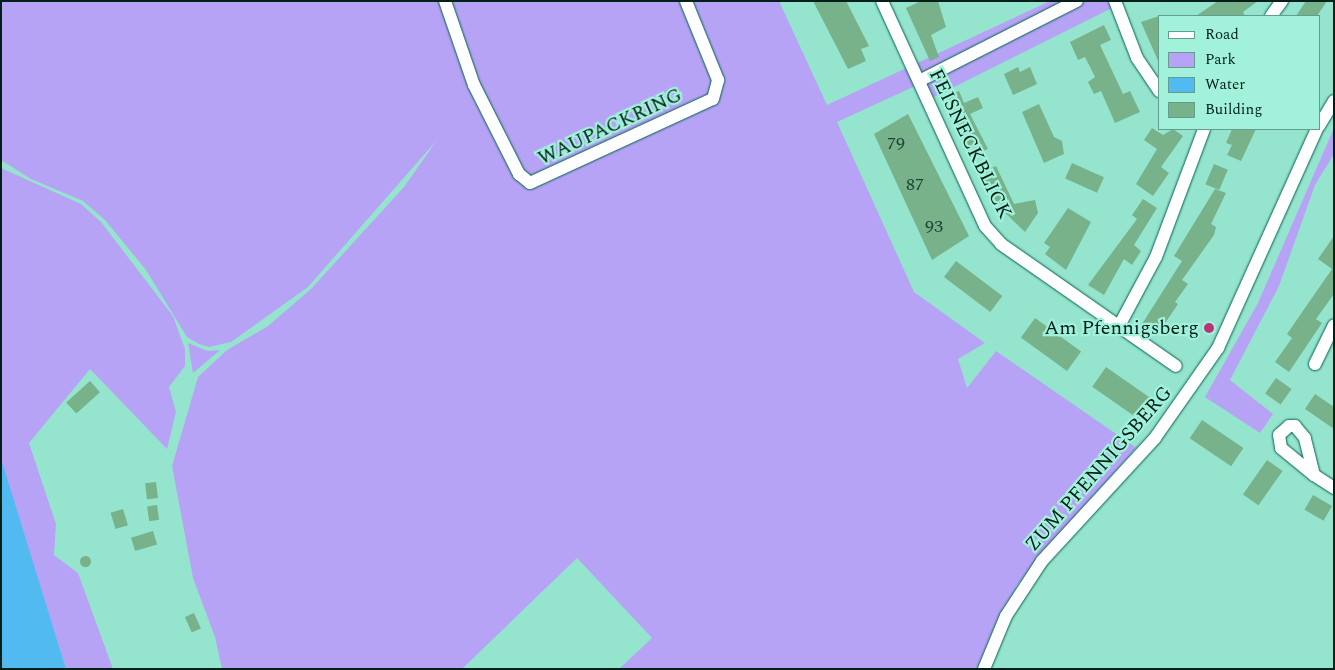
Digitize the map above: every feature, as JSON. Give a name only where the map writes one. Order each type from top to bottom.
[{"type":"street","name":"WAUPACKRING","points":[[445,1],[474,84],[519,174],[530,183],[713,99],[716,75],[686,1]]},
{"type":"street","name":"FEISNECKBLICK","points":[[882,1],[985,226],[1001,244],[1176,366]]},
{"type":"street","points":[[919,81],[1077,1]]},
{"type":"street","points":[[1115,1],[1138,58],[1158,89]]},
{"type":"street","points":[[1272,15],[1282,1]]},
{"type":"street","name":"ZUM PFENNIGSBERG","points":[[1320,125],[1334,101]]},
{"type":"street","points":[[1119,326],[1156,257],[1204,130]]},
{"type":"street","name":"ZUM PFENNIGSBERG","points":[[984,669],[1006,616],[1042,561],[1155,438],[1218,348],[1317,130]]},
{"type":"street","points":[[1315,364],[1334,326]]},
{"type":"street","points":[[1314,475],[1305,438],[1288,420],[1279,435],[1281,448],[1314,475],[1334,488]]},
{"type":"green space","points":[[1,1],[779,1],[827,105],[1050,1],[1126,1],[932,98],[924,82],[837,122],[914,292],[985,343],[958,359],[967,388],[996,351],[1135,447],[1138,445],[1017,585],[977,669],[619,669],[652,638],[577,558],[462,669],[222,669],[215,637],[193,578],[172,466],[198,377],[227,350],[268,326],[311,289],[404,187],[437,140],[308,287],[231,342],[209,347],[199,344],[187,337],[146,270],[105,220],[83,201],[31,179],[1,160]]},
{"type":"green space","points":[[1334,128],[1334,154],[1315,185],[1279,286],[1230,380],[1273,414],[1260,433],[1205,397],[1258,303]]},
{"type":"green space","points":[[1,168],[81,204],[101,222],[173,316],[185,349],[185,366],[169,387],[176,412],[167,449],[90,369],[29,443],[56,524],[54,555],[78,573],[113,669],[66,669],[1,463]]},
{"type":"green space","points":[[188,343],[208,351],[220,350],[193,373]]},
{"type":"water","points":[[1,463],[3,465],[66,669],[1,669]]},
{"type":"building","points":[[813,1],[846,1],[869,46],[861,49],[866,61],[848,69]]},
{"type":"building","points":[[921,1],[938,1],[946,27],[931,35],[939,57],[930,61],[906,8]]},
{"type":"building","points":[[1218,1],[1258,1],[1243,12],[1244,15],[1197,15]]},
{"type":"building","points":[[1306,1],[1327,1],[1318,15],[1297,15]]},
{"type":"building","points":[[1158,16],[1158,61],[1141,22]]},
{"type":"building","points":[[1104,25],[1111,40],[1100,45],[1123,94],[1130,91],[1140,112],[1115,123],[1101,91],[1094,94],[1088,82],[1095,77],[1085,57],[1078,60],[1070,42]]},
{"type":"building","points":[[1018,67],[1020,72],[1030,67],[1037,84],[1013,95],[1004,74]]},
{"type":"building","points":[[959,91],[964,103],[978,97],[983,108],[970,114],[988,149],[973,155],[945,97]]},
{"type":"building","points":[[1039,104],[1054,137],[1062,141],[1064,154],[1044,163],[1022,112]]},
{"type":"building","points":[[908,114],[969,236],[932,260],[874,134]]},
{"type":"building","points":[[1152,128],[1163,135],[1174,130],[1183,136],[1161,167],[1169,173],[1153,196],[1136,184],[1157,149],[1144,140]]},
{"type":"building","points":[[1232,130],[1256,130],[1241,161],[1227,155],[1232,145],[1226,143]]},
{"type":"building","points":[[1072,163],[1104,177],[1097,193],[1065,179]]},
{"type":"building","points":[[1214,164],[1228,170],[1219,190],[1205,184]]},
{"type":"building","points":[[996,166],[1014,204],[1035,200],[1038,213],[1025,232],[999,207],[981,173]]},
{"type":"building","points":[[1215,189],[1226,193],[1211,224],[1216,227],[1214,235],[1182,280],[1188,284],[1175,302],[1178,304],[1157,335],[1142,324],[1182,261],[1174,256]]},
{"type":"building","points":[[1143,199],[1157,208],[1134,245],[1141,251],[1132,265],[1124,259],[1104,295],[1088,285],[1137,219],[1132,215]]},
{"type":"building","points":[[1068,208],[1091,222],[1066,270],[1045,254],[1050,247],[1044,243]]},
{"type":"building","points":[[1334,236],[1334,294],[1316,319],[1322,323],[1289,372],[1275,362],[1292,338],[1287,334],[1332,269],[1318,259]]},
{"type":"building","points":[[956,261],[1002,296],[990,312],[944,277]]},
{"type":"building","points":[[1035,318],[1081,352],[1067,371],[1021,337]]},
{"type":"building","points":[[1106,367],[1152,399],[1138,419],[1092,387]]},
{"type":"building","points":[[1276,378],[1292,389],[1281,404],[1265,394]]},
{"type":"building","points":[[90,381],[100,392],[76,414],[66,402]]},
{"type":"building","points":[[1315,394],[1334,407],[1334,429],[1305,409]]},
{"type":"building","points":[[1202,420],[1243,448],[1231,466],[1190,438]]},
{"type":"building","points":[[1267,460],[1283,471],[1258,505],[1243,494]]},
{"type":"building","points":[[156,482],[158,498],[147,499],[145,483]]},
{"type":"building","points":[[1313,495],[1332,506],[1324,521],[1304,510]]},
{"type":"building","points":[[157,505],[159,520],[149,521],[147,506]]},
{"type":"building","points":[[123,509],[128,525],[116,529],[111,513]]},
{"type":"building","points":[[153,531],[157,544],[135,551],[131,538]]},
{"type":"building","points":[[85,555],[91,561],[85,567],[79,561]]},
{"type":"building","points":[[194,613],[201,629],[192,633],[185,617]]},
{"type":"place","name":"Am Pfennigsberg","points":[[1209,328]]}]
